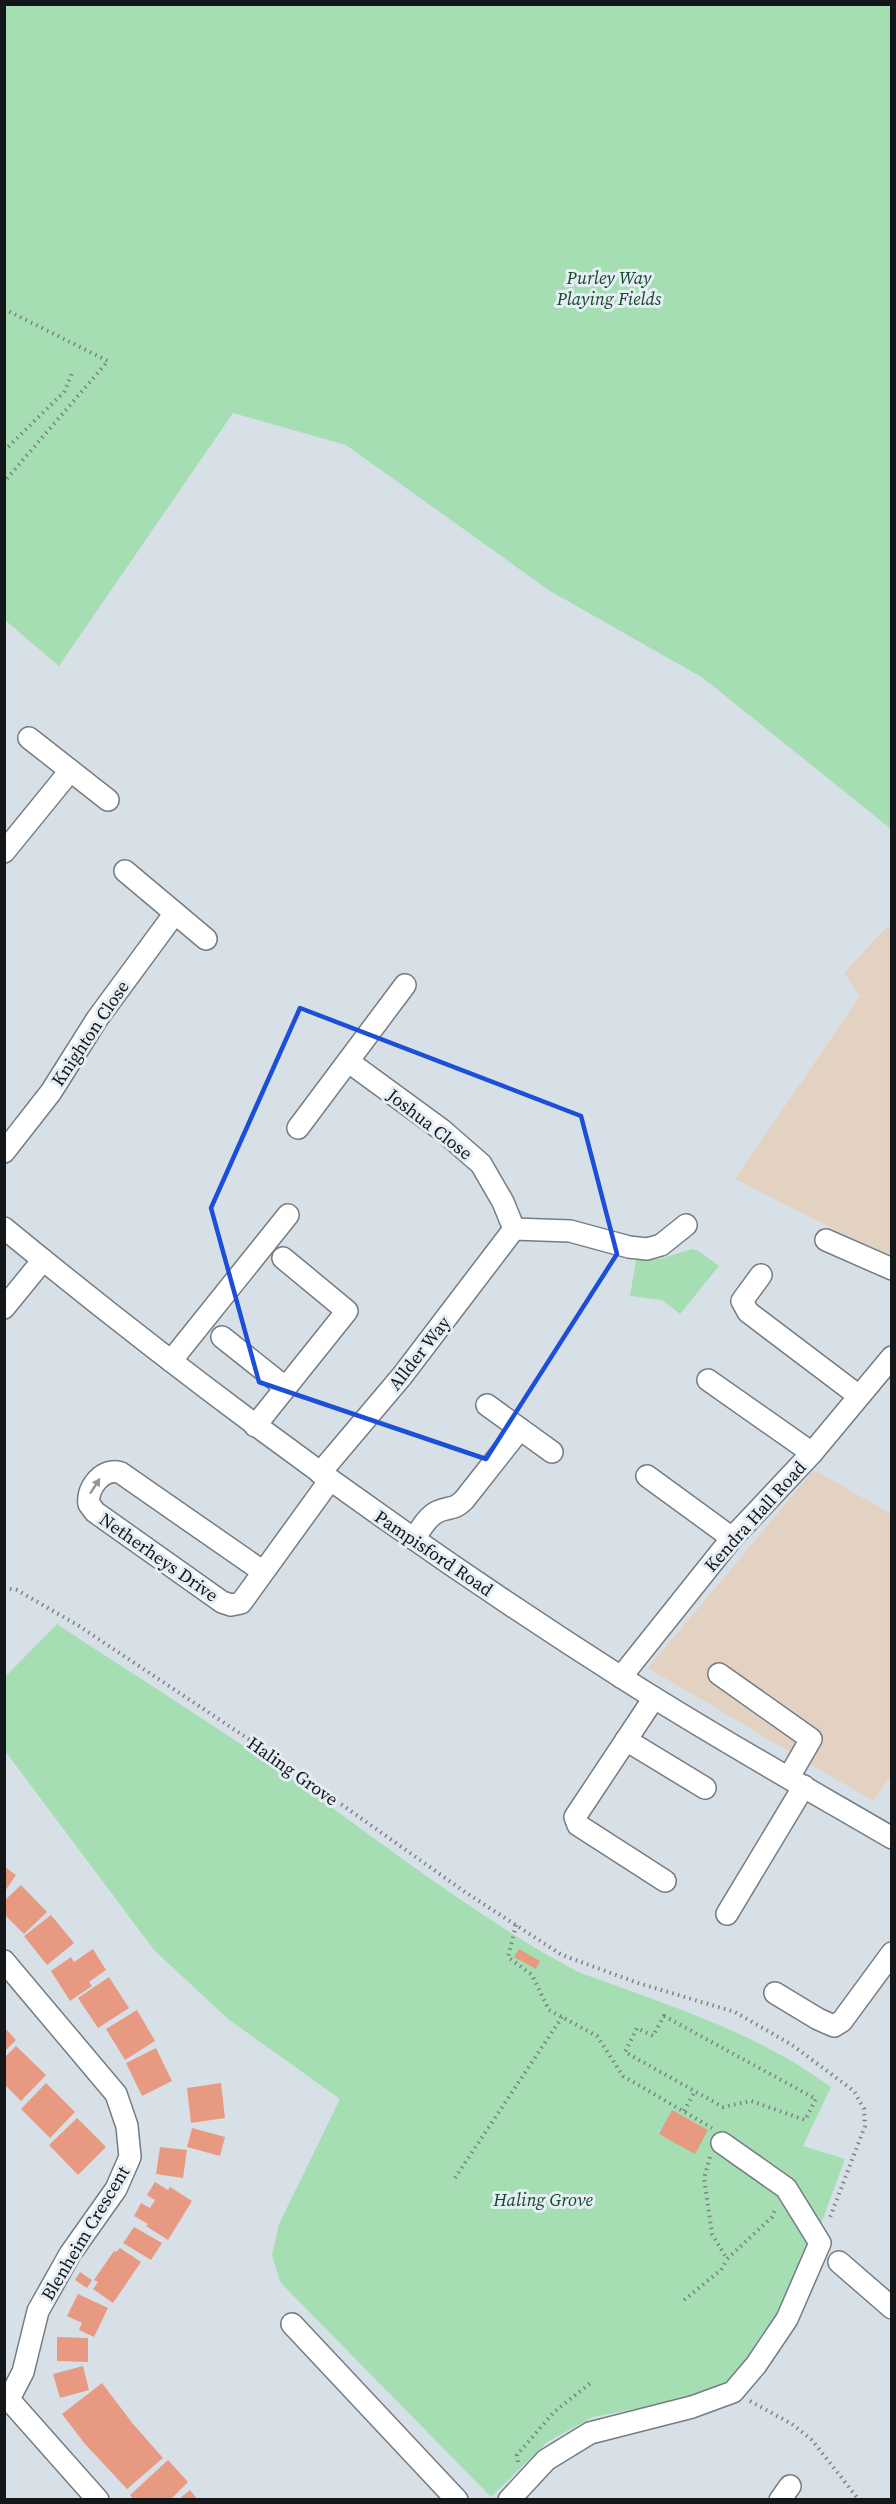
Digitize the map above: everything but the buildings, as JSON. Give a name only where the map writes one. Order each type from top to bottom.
[{"type":"street","points":[[29,738],[108,800]]},
{"type":"street","points":[[4,852],[70,771]]},
{"type":"street","points":[[125,871],[206,939]]},
{"type":"street","name":"Knighton Close","points":[[4,1152],[51,1092],[97,1019],[175,913]]},
{"type":"street","points":[[298,1128],[405,985]]},
{"type":"street","name":"Joshua Close","points":[[349,1062],[442,1130],[481,1164],[503,1202],[514,1229]]},
{"type":"street","points":[[171,1361],[288,1215]]},
{"type":"street","points":[[514,1229],[570,1231],[629,1247],[647,1249],[661,1245],[686,1226]]},
{"type":"street","name":"Pampisford Road","points":[[4,1228],[255,1426],[414,1539],[654,1698],[891,1838]]},
{"type":"street","name":"Allder Way","points":[[325,1477],[514,1229]]},
{"type":"street","points":[[826,1240],[891,1269]]},
{"type":"street","points":[[255,1426],[347,1311],[283,1258]]},
{"type":"street","points":[[4,1308],[43,1260]]},
{"type":"street","points":[[761,1275],[742,1301],[748,1312],[859,1396]]},
{"type":"street","points":[[222,1337],[286,1388]]},
{"type":"street","name":"Kendra Hall Road","points":[[621,1677],[732,1538],[812,1453],[859,1396],[888,1367]]},
{"type":"street","points":[[708,1380],[812,1453]]},
{"type":"street","points":[[487,1405],[552,1452]]},
{"type":"street","points":[[414,1539],[429,1518],[437,1512],[456,1508],[464,1500],[520,1429]]},
{"type":"street","name":"Netherheys Drive","points":[[262,1572],[121,1473],[110,1471],[97,1482],[88,1500],[95,1512],[222,1602],[231,1605],[241,1603],[262,1572],[325,1477]]},
{"type":"street","points":[[647,1476],[732,1538]]},
{"type":"street","points":[[719,1674],[811,1739],[796,1782],[727,1914]]},
{"type":"street","points":[[654,1698],[575,1817],[578,1825],[665,1881]]},
{"type":"street","points":[[626,1740],[705,1788]]},
{"type":"street","points":[[775,1993],[834,2026],[842,2021],[891,1953]]},
{"type":"street","name":"Blenheim Crescent","points":[[4,1960],[116,2094],[127,2126],[130,2157],[116,2189],[70,2254],[38,2311],[23,2372],[7,2396]]},
{"type":"street","points":[[509,2499],[546,2460],[590,2433],[692,2407],[733,2392],[756,2365],[787,2319],[820,2243],[786,2188],[722,2143]]},
{"type":"street","points":[[839,2262],[891,2308]]},
{"type":"street","points":[[292,2324],[457,2499]]},
{"type":"street","points":[[7,2396],[99,2499]]},
{"type":"path","points":[[4,309],[108,361],[4,482]]},
{"type":"path","points":[[4,451],[64,392],[73,371]]},
{"type":"path","name":"Haling Grove","points":[[4,1588],[17,1590],[79,1626],[262,1748],[465,1892],[562,1955],[638,1983],[735,2012],[792,2045],[854,2091],[864,2109],[865,2126],[820,2243]]},
{"type":"path","points":[[516,1925],[508,1958],[532,1975],[549,2010],[597,2036],[623,2076],[718,2132],[722,2143],[709,2158],[704,2178],[712,2234],[727,2259]]},
{"type":"path","points":[[664,2016],[816,2099],[805,2120],[751,2101],[723,2107],[695,2091],[625,2052],[637,2028],[653,2036],[664,2016]]},
{"type":"path","points":[[455,2178],[562,2017]]},
{"type":"path","points":[[684,2111],[695,2091]]},
{"type":"path","points":[[684,2300],[721,2270],[727,2259],[772,2217],[786,2188]]},
{"type":"path","points":[[523,2482],[517,2455],[554,2412],[593,2381]]},
{"type":"path","points":[[733,2392],[792,2424],[812,2440],[859,2499]]},
{"type":"highlighted area","points":[[300,1008],[581,1116],[617,1254],[486,1459],[259,1382],[211,1208]]},
{"type":"shaded area","points":[[891,925],[891,1258],[735,1179],[860,996],[844,973]]},
{"type":"shaded area","points":[[814,1470],[891,1514],[891,1776],[873,1801],[648,1668]]},
{"type":"green space","name":"Purley Way Playing Fields","points":[[5,4],[891,5],[891,829],[703,678],[550,591],[346,445],[233,413],[59,666],[5,620]]},
{"type":"green space","points":[[692,1249],[699,1251],[719,1266],[680,1314],[662,1300],[630,1296],[636,1260],[660,1259]]},
{"type":"green space","name":"Haling Grove","points":[[57,1624],[237,1742],[434,1882],[541,1951],[578,1972],[677,2008],[741,2035],[772,2050],[831,2087],[803,2146],[845,2159],[810,2254],[780,2317],[731,2380],[694,2398],[593,2417],[547,2442],[491,2497],[280,2282],[272,2255],[279,2224],[340,2099],[228,2019],[154,1950],[5,1751],[5,1677]]}]
